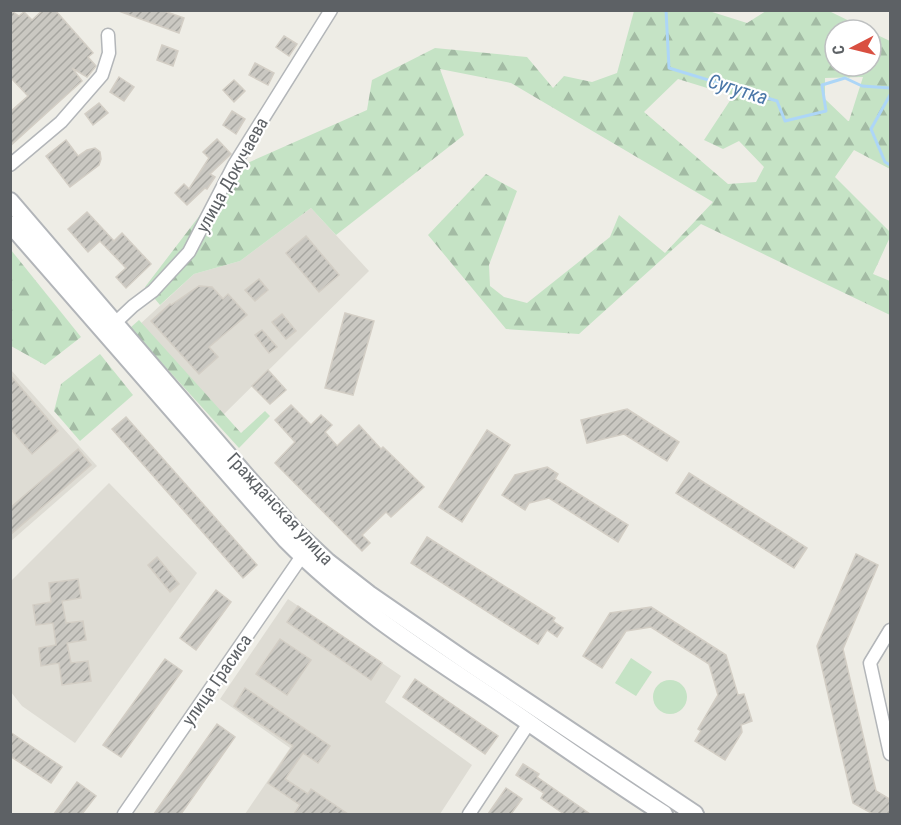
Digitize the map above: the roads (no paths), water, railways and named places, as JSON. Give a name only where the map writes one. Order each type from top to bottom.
[{"type":"main road","name":"Гражданская улица","points":[[10,201],[247,477],[306,551]]},
{"type":"main road","name":"Гражданская улица","points":[[10,224],[306,551],[328,562],[664,814]]},
{"type":"main road","name":"Гражданская улица","points":[[533,716],[695,814]]},
{"type":"street","name":"улица Докучаева","points":[[115,323],[153,291],[189,252],[234,165],[331,10]]},
{"type":"street","points":[[10,165],[61,122],[102,75],[109,53],[108,35]]},
{"type":"street","name":"улица Грасиса","points":[[124,814],[306,551]]},
{"type":"street","points":[[891,630],[870,663],[891,753]]},
{"type":"street","points":[[469,814],[533,716]]},
{"type":"waterway","name":"Сугутка","points":[[666,10],[669,68],[777,101],[785,121],[826,111],[822,85],[845,78],[862,86],[890,88]]},
{"type":"waterway","name":"Сугутка","points":[[890,95],[871,129],[885,162],[890,165]]}]
